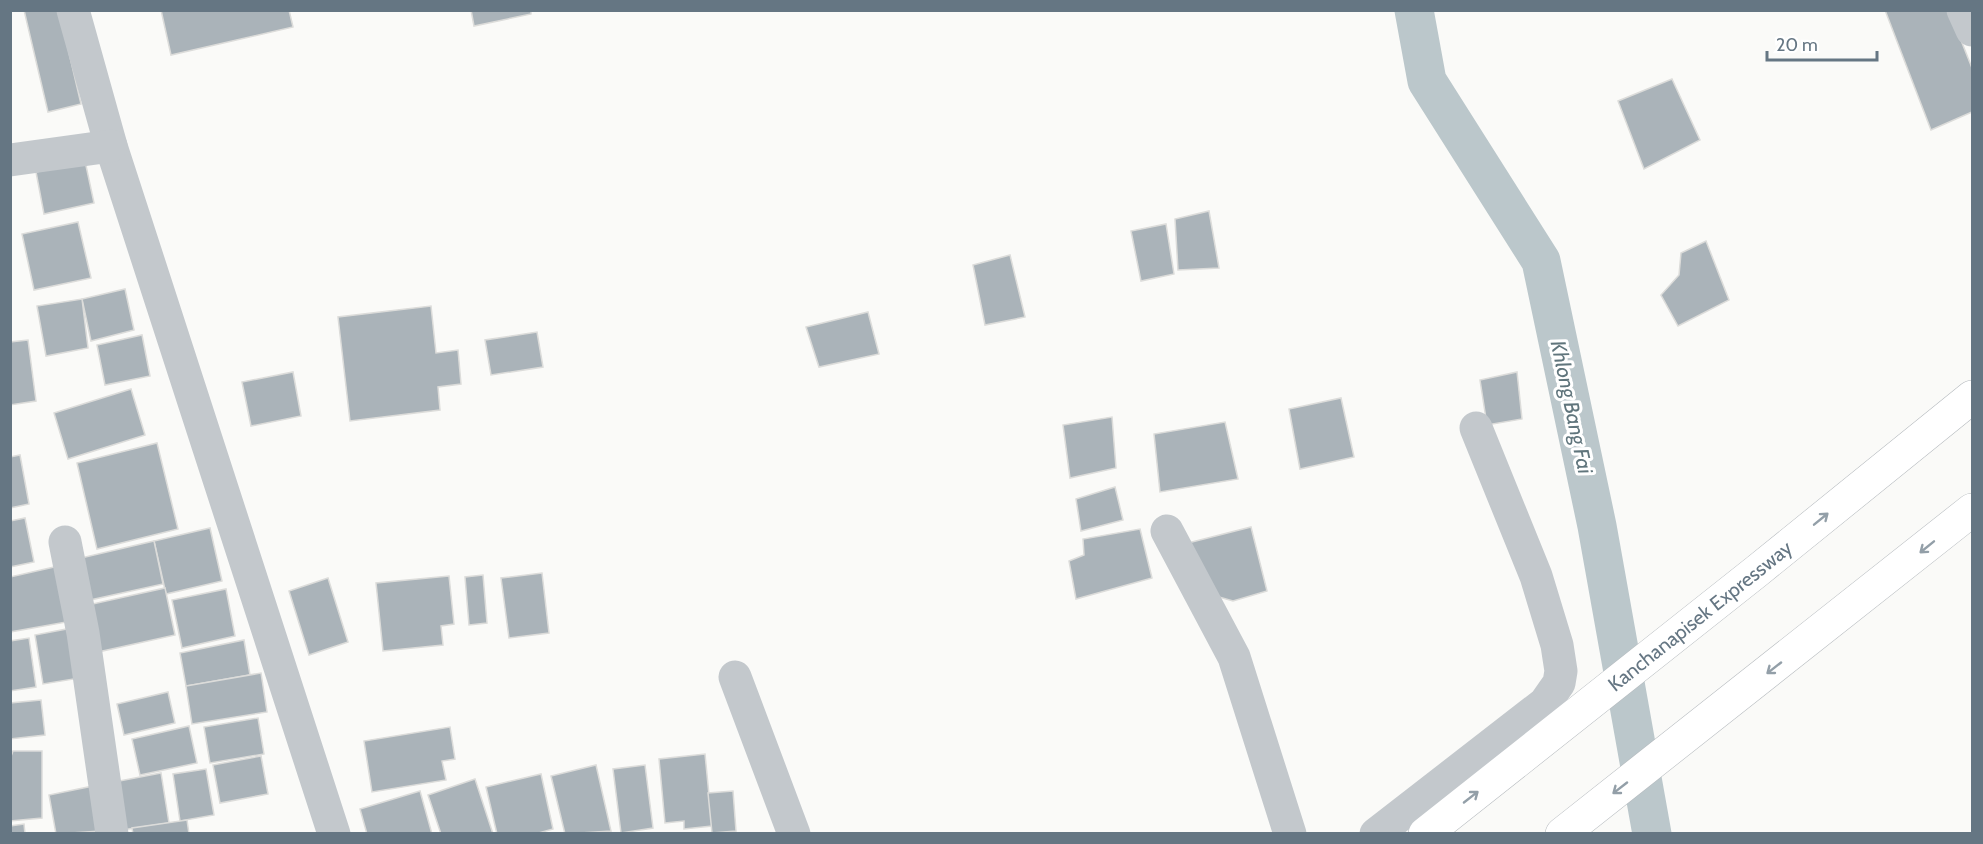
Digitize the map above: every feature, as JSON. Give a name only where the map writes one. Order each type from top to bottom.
[{"type":"highway","name":"Kanchanapisek Expressway","points":[[1425,834],[1972,397]]},
{"type":"highway","points":[[1562,834],[1972,510]]},
{"type":"street","points":[[74,10],[111,147],[334,834]]},
{"type":"street","points":[[1963,10],[1972,30]]},
{"type":"street","points":[[10,160],[111,147]]},
{"type":"street","points":[[1376,834],[1545,703],[1559,683],[1561,671],[1557,645],[1536,576],[1476,428]]},
{"type":"street","points":[[1167,531],[1234,657],[1290,834]]},
{"type":"street","points":[[65,542],[83,633],[112,834]]},
{"type":"street","points":[[735,677],[794,834]]},
{"type":"building","points":[[24,10],[59,10],[81,104],[48,112]]},
{"type":"building","points":[[161,10],[289,10],[293,27],[171,55]]},
{"type":"building","points":[[471,10],[531,10],[531,14],[474,26]]},
{"type":"building","points":[[1885,10],[1949,10],[1972,68],[1972,112],[1931,130]]},
{"type":"building","points":[[1672,79],[1700,140],[1644,169],[1618,101]]},
{"type":"building","points":[[85,161],[94,203],[44,214],[36,172]]},
{"type":"building","points":[[1209,211],[1219,268],[1178,270],[1175,219]]},
{"type":"building","points":[[78,222],[91,278],[34,290],[22,234]]},
{"type":"building","points":[[1166,224],[1174,274],[1141,281],[1131,231]]},
{"type":"building","points":[[1706,241],[1729,300],[1678,326],[1661,295],[1679,275],[1681,253]]},
{"type":"building","points":[[1010,255],[1025,317],[985,325],[973,265]]},
{"type":"building","points":[[125,289],[134,330],[91,341],[82,299]]},
{"type":"building","points":[[82,299],[88,348],[46,356],[37,306]]},
{"type":"building","points":[[431,306],[436,353],[458,350],[461,384],[438,387],[440,410],[350,421],[338,317]]},
{"type":"building","points":[[868,312],[879,354],[819,367],[806,327]]},
{"type":"building","points":[[537,332],[543,367],[491,375],[485,340]]},
{"type":"building","points":[[142,335],[150,376],[105,385],[97,345]]},
{"type":"building","points":[[28,340],[36,401],[10,405],[10,342]]},
{"type":"building","points":[[293,372],[301,416],[251,426],[242,382]]},
{"type":"building","points":[[1517,372],[1522,419],[1487,425],[1480,380]]},
{"type":"building","points":[[131,389],[145,435],[68,459],[54,413]]},
{"type":"building","points":[[1341,398],[1354,457],[1300,469],[1289,409]]},
{"type":"building","points":[[1112,417],[1116,468],[1070,478],[1063,425]]},
{"type":"building","points":[[1225,422],[1238,479],[1160,492],[1154,434]]},
{"type":"building","points":[[157,443],[178,529],[97,549],[77,463]]},
{"type":"building","points":[[20,455],[29,504],[10,508],[10,457]]},
{"type":"building","points":[[1115,487],[1123,520],[1081,531],[1076,499]]},
{"type":"building","points":[[25,518],[34,562],[10,567],[10,521]]},
{"type":"building","points":[[1251,527],[1267,591],[1233,601],[1205,593],[1184,544]]},
{"type":"building","points":[[210,528],[222,581],[166,594],[154,541]]},
{"type":"building","points":[[1140,529],[1152,578],[1076,599],[1069,561],[1084,555],[1083,539]]},
{"type":"building","points":[[154,541],[163,584],[90,600],[81,558]]},
{"type":"building","points":[[63,565],[72,621],[10,632],[10,577]]},
{"type":"building","points":[[542,573],[549,633],[509,638],[501,578]]},
{"type":"building","points":[[483,575],[487,623],[469,625],[465,577]]},
{"type":"building","points":[[449,576],[454,624],[441,626],[443,645],[383,651],[376,583]]},
{"type":"building","points":[[328,578],[348,642],[309,655],[289,591]]},
{"type":"building","points":[[165,588],[175,635],[98,652],[88,605]]},
{"type":"building","points":[[226,589],[235,636],[182,648],[172,600]]},
{"type":"building","points":[[72,628],[80,678],[43,684],[35,635]]},
{"type":"building","points":[[29,638],[36,687],[10,691],[10,641]]},
{"type":"building","points":[[244,640],[250,675],[186,686],[180,653]]},
{"type":"building","points":[[261,673],[267,712],[192,724],[186,686]]},
{"type":"building","points":[[168,692],[175,723],[124,735],[117,704]]},
{"type":"building","points":[[41,700],[45,735],[10,739],[10,703]]},
{"type":"building","points":[[258,718],[264,754],[210,763],[204,727]]},
{"type":"building","points":[[189,726],[197,763],[140,775],[132,739]]},
{"type":"building","points":[[450,727],[455,759],[442,761],[446,780],[372,792],[364,741]]},
{"type":"building","points":[[13,751],[42,751],[42,818],[10,821],[10,759]]},
{"type":"building","points":[[705,754],[712,826],[684,829],[684,821],[665,823],[659,759]]},
{"type":"building","points":[[261,756],[268,794],[220,803],[213,765]]},
{"type":"building","points":[[596,765],[611,831],[565,834],[551,776]]},
{"type":"building","points":[[645,765],[653,828],[621,833],[613,769]]},
{"type":"building","points":[[206,769],[214,815],[180,821],[173,774]]},
{"type":"building","points":[[161,773],[169,823],[122,830],[114,782]]},
{"type":"building","points":[[541,774],[553,829],[535,834],[497,834],[486,787]]},
{"type":"building","points":[[475,779],[493,834],[441,834],[428,795]]},
{"type":"building","points":[[93,786],[101,831],[56,834],[49,795]]},
{"type":"building","points":[[420,791],[432,834],[367,834],[360,809]]},
{"type":"building","points":[[733,791],[736,831],[712,833],[708,793]]},
{"type":"building","points":[[187,820],[189,834],[133,834],[132,828]]},
{"type":"building","points":[[24,824],[25,834],[10,834],[10,826]]},
{"type":"waterway","name":"Khlong Bang Fai","points":[[1414,10],[1427,81],[1541,261],[1597,526],[1652,834]]}]
